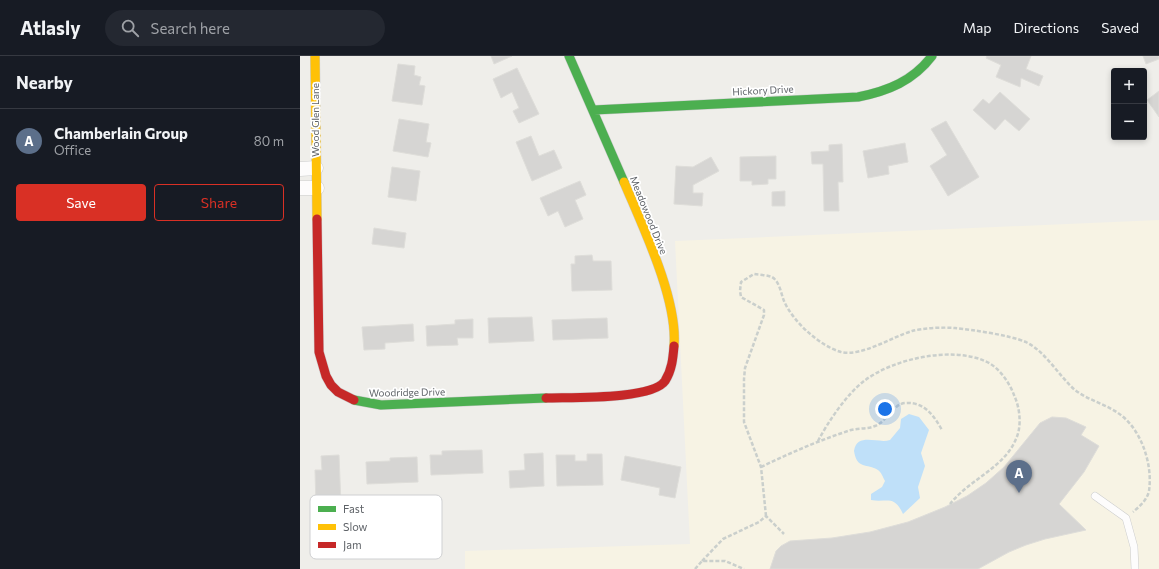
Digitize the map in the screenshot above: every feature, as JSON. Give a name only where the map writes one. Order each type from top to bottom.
[{"type":"street","name":"Wood Glen Lane","points":[[300,169],[316,168],[315,56]]},
{"type":"street","name":"Meadowood Drive","points":[[568,56],[594,110],[654,256],[668,301],[672,323],[674,354],[669,373],[659,387]]},
{"type":"street","name":"Hickory Drive","points":[[594,110],[858,97],[880,93],[895,88],[926,66],[932,56]]},
{"type":"street","name":"Woodridge Drive","points":[[316,168],[319,352],[325,376],[332,388],[340,394],[365,404],[381,405],[626,395],[659,387]]},
{"type":"street","points":[[300,188],[317,188]]},
{"type":"lane","points":[[1095,496],[1126,518],[1134,547],[1135,569]]},
{"type":"path","points":[[784,534],[766,516],[761,467],[744,422],[745,368],[764,315],[764,310],[741,297],[740,291],[741,282],[754,274],[772,277],[778,284],[784,301],[793,318],[804,329],[830,348],[840,352],[849,354],[861,351],[914,331],[954,328],[1003,336],[1024,342],[1037,348],[1076,391],[1118,412],[1129,422],[1138,436],[1145,450],[1149,473],[1149,492],[1143,503],[1126,518]]},
{"type":"path","points":[[818,442],[825,428],[850,395],[863,382],[881,371],[916,358],[934,356],[968,356],[986,361],[998,370],[1010,384],[1020,415],[1017,438],[1010,451],[999,463],[959,492],[950,504]]},
{"type":"path","points":[[761,467],[818,442],[854,430],[876,426],[884,422],[897,406],[904,403],[913,403],[925,408],[934,416],[942,430]]},
{"type":"path","points":[[695,569],[723,539],[759,522],[766,516]]},
{"type":"path","points":[[702,561],[725,561],[744,569]]},
{"type":"shaded area","points":[[1159,220],[1159,569],[465,569],[465,551],[690,544],[675,241]]},
{"type":"water","points":[[909,414],[919,417],[929,430],[921,453],[925,466],[918,487],[920,498],[903,514],[900,508],[893,502],[871,500],[871,494],[882,487],[885,481],[878,470],[860,464],[855,457],[854,451],[856,445],[864,440],[890,440],[900,428],[901,419]]},
{"type":"building","points":[[491,56],[512,56],[494,64]]},
{"type":"building","points":[[987,56],[1031,56],[1026,69],[1043,76],[1039,86],[1021,78],[1020,87],[996,77],[1001,65],[986,58]]},
{"type":"building","points":[[1143,56],[1159,56],[1159,59],[1146,64]]},
{"type":"building","points":[[398,64],[415,66],[414,75],[421,77],[419,85],[425,86],[422,105],[392,101]]},
{"type":"building","points":[[517,68],[539,114],[519,123],[513,111],[519,108],[512,92],[501,98],[493,79]]},
{"type":"building","points":[[1159,91],[1159,117],[1147,100]]},
{"type":"building","points":[[1000,92],[1030,119],[1019,131],[1005,119],[995,130],[973,110],[983,99],[989,104]]},
{"type":"building","points":[[399,119],[429,124],[426,142],[431,143],[428,157],[393,151]]},
{"type":"building","points":[[946,121],[979,177],[948,196],[930,166],[947,155],[931,129]]},
{"type":"building","points":[[531,136],[539,156],[554,150],[562,168],[532,181],[516,142]]},
{"type":"building","points":[[905,143],[908,162],[888,166],[889,174],[868,178],[863,151]]},
{"type":"building","points":[[842,144],[843,182],[838,182],[839,211],[824,211],[823,164],[812,164],[811,152],[829,151],[829,145]]},
{"type":"building","points":[[776,156],[776,179],[768,179],[768,184],[752,185],[752,181],[740,181],[740,157]]},
{"type":"building","points":[[711,157],[719,171],[693,185],[693,193],[703,193],[702,206],[674,204],[676,166],[693,167]]},
{"type":"building","points":[[392,167],[420,171],[416,201],[388,197]]},
{"type":"building","points":[[580,181],[586,195],[575,200],[583,219],[565,227],[558,211],[548,216],[540,198]]},
{"type":"building","points":[[785,191],[785,206],[772,206],[772,192]]},
{"type":"building","points":[[374,228],[406,233],[404,248],[372,244]]},
{"type":"building","points":[[592,255],[593,261],[611,261],[612,290],[572,291],[571,264],[575,264],[575,256]]},
{"type":"building","points":[[532,317],[534,341],[489,343],[488,318]]},
{"type":"building","points":[[607,318],[608,338],[553,340],[552,320]]},
{"type":"building","points":[[473,319],[473,338],[457,338],[458,345],[427,346],[426,326],[455,324],[455,320]]},
{"type":"building","points":[[413,324],[414,341],[385,343],[385,349],[364,350],[362,327]]},
{"type":"building","points":[[1052,417],[1066,418],[1086,427],[1081,435],[1099,446],[1084,472],[1059,504],[1086,530],[1045,539],[1026,545],[1009,552],[978,569],[770,569],[776,551],[790,541],[832,538],[870,532],[908,522],[967,496],[986,483],[1004,467],[1040,423]]},
{"type":"building","points":[[482,450],[483,473],[431,475],[430,455],[442,455],[442,451]]},
{"type":"building","points":[[543,453],[544,486],[510,488],[509,471],[525,470],[524,454]]},
{"type":"building","points":[[587,454],[602,454],[603,485],[557,486],[556,455],[575,455],[575,461],[587,461]]},
{"type":"building","points":[[339,455],[341,495],[316,495],[315,470],[322,470],[321,456]]},
{"type":"building","points":[[625,456],[681,467],[675,498],[659,495],[660,488],[621,480]]},
{"type":"building","points":[[417,457],[418,482],[367,484],[366,462],[390,461],[390,458]]},
{"type":"traffic: fast","points":[[569,56],[624,182]]},
{"type":"traffic: fast","points":[[594,110],[858,97],[880,92],[899,84],[917,72],[932,56]]},
{"type":"traffic: fast","points":[[354,400],[381,405],[546,398]]},
{"type":"traffic: slow","points":[[315,56],[317,219]]},
{"type":"traffic: slow","points":[[624,182],[649,240],[665,285],[674,327],[674,346]]},
{"type":"traffic: jam","points":[[317,219],[319,352],[326,376],[331,385],[338,392],[354,400]]},
{"type":"traffic: jam","points":[[546,398],[609,396],[644,392],[657,387],[665,381],[669,373],[673,359],[674,346]]},
{"type":"place","name":"Chamberlain Group","points":[[1019,493]]}]
